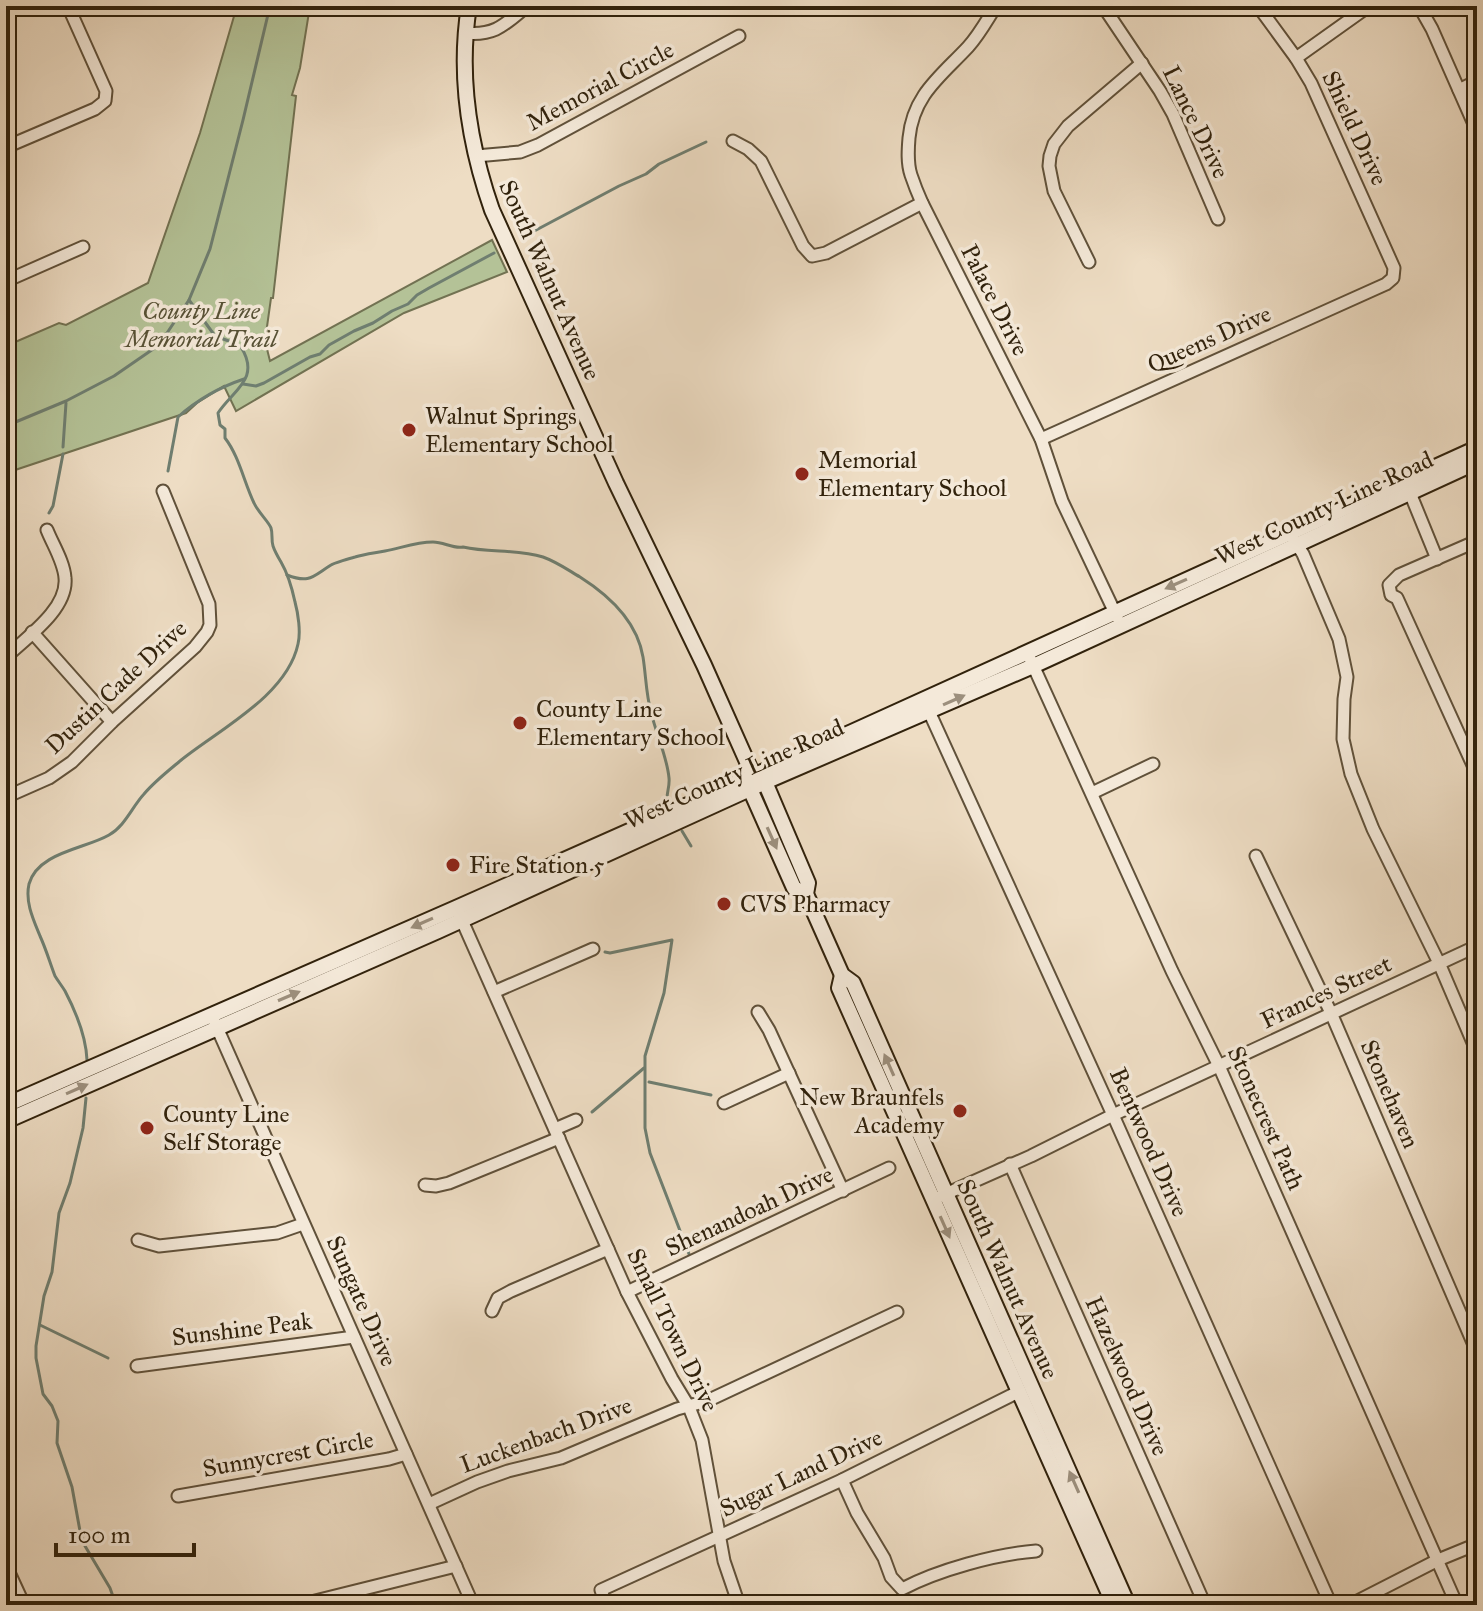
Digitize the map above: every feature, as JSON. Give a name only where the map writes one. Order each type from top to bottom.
[{"type":"street","points":[[6,147],[95,109],[105,101],[105,87],[68,6]]},
{"type":"street","name":"South Walnut Avenue","points":[[469,6],[465,33],[467,107],[476,156],[492,210],[616,483],[704,665],[756,782],[794,888],[806,894],[842,975],[853,983],[1018,1392],[1114,1605]]},
{"type":"street","points":[[465,33],[488,33],[527,6]]},
{"type":"street","points":[[998,6],[1026,9],[1047,6]]},
{"type":"street","name":"Palace Drive","points":[[998,6],[969,46],[930,85],[915,109],[907,151],[910,172],[922,203],[1041,439],[1062,501],[1118,619]]},
{"type":"street","name":"Lance Drive","points":[[1103,6],[1173,114],[1218,219]]},
{"type":"street","name":"Shield Drive","points":[[1258,6],[1296,58],[1317,97],[1394,268],[1393,278]]},
{"type":"street","points":[[1296,58],[1369,6]]},
{"type":"street","points":[[1419,6],[1477,131]]},
{"type":"street","name":"Memorial Circle","points":[[476,156],[533,148],[739,36]]},
{"type":"street","points":[[1089,262],[1054,191],[1050,180],[1050,156],[1054,144],[1068,126],[1142,63]]},
{"type":"street","points":[[1459,90],[1477,81]]},
{"type":"street","points":[[733,141],[761,161],[803,246],[812,256],[826,253],[922,203]]},
{"type":"street","points":[[6,281],[83,247]]},
{"type":"street","name":"Queens Drive","points":[[1041,439],[1386,284],[1393,278]]},
{"type":"street","name":"West County Line Road","points":[[1408,487],[1477,448]]},
{"type":"street","name":"West County Line Road","points":[[6,1121],[114,1066],[756,782],[1408,487],[1477,462]]},
{"type":"street","points":[[1408,487],[1437,559]]},
{"type":"street","name":"Dustin Cade Drive","points":[[6,797],[60,772],[195,647],[207,632],[210,625],[209,604],[163,491]]},
{"type":"street","points":[[6,657],[55,610],[63,598],[64,570],[47,530]]},
{"type":"street","points":[[1294,538],[1339,639],[1347,677],[1343,739],[1351,774],[1373,829],[1439,963],[1477,1052]]},
{"type":"street","points":[[1477,541],[1399,575],[1389,585],[1391,595],[1397,598],[1477,774]]},
{"type":"street","points":[[32,632],[112,722]]},
{"type":"street","name":"Stonecrest Path","points":[[1030,659],[1172,971],[1219,1066],[1457,1605]]},
{"type":"street","name":"Bentwood Drive","points":[[926,705],[1331,1605]]},
{"type":"street","points":[[1092,793],[1153,764]]},
{"type":"street","name":"Stonehaven","points":[[1256,856],[1331,1013],[1477,1352]]},
{"type":"street","name":"Small Town Drive","points":[[459,914],[627,1292],[689,1406],[702,1440],[724,1561],[739,1605]]},
{"type":"street","name":"Frances Street","points":[[940,1196],[1477,946]]},
{"type":"street","points":[[494,992],[593,949]]},
{"type":"street","points":[[758,1012],[843,1191]]},
{"type":"street","name":"Sungate Drive","points":[[215,1022],[473,1605]]},
{"type":"street","name":"West County Line Road","points":[[6,1105],[114,1066]]},
{"type":"street","points":[[724,1103],[789,1073]]},
{"type":"street","points":[[425,1185],[449,1183],[557,1133],[576,1120]]},
{"type":"street","name":"Hazelwood Drive","points":[[1010,1164],[1205,1605]]},
{"type":"street","name":"Shenandoah Drive","points":[[627,1292],[889,1168]]},
{"type":"street","name":"South Walnut Avenue","points":[[940,1196],[1128,1605]]},
{"type":"street","points":[[138,1240],[159,1246],[277,1233],[303,1224]]},
{"type":"street","points":[[492,1311],[498,1298],[608,1249]]},
{"type":"street","name":"Luckenbach Drive","points":[[429,1504],[477,1482],[561,1458],[677,1409],[707,1401],[897,1312]]},
{"type":"street","name":"Sunshine Peak","points":[[137,1366],[354,1337]]},
{"type":"street","name":"Sugar Land Drive","points":[[606,1605],[601,1590],[842,1480],[1018,1392]]},
{"type":"street","name":"Sunnycrest Circle","points":[[178,1496],[406,1454]]},
{"type":"street","points":[[842,1480],[891,1577],[902,1589],[921,1579],[1007,1554],[1036,1551]]},
{"type":"street","points":[[1350,1605],[1438,1560],[1477,1544]]},
{"type":"street","points":[[6,1566],[24,1605]]},
{"type":"street","points":[[299,1605],[456,1566]]},
{"type":"green space","name":"County Line Memorial Trail","points":[[237,6],[310,6],[300,68],[292,95],[296,96],[273,298],[265,341],[270,361],[492,240],[507,272],[404,313],[236,411],[224,386],[186,413],[6,473],[6,346],[59,323],[66,325],[148,283],[200,133]]},
{"type":"waterway","points":[[6,426],[66,401],[114,376],[159,345],[189,300],[210,249],[270,6]]},
{"type":"waterway","points":[[523,237],[706,142]]},
{"type":"waterway","points":[[243,384],[256,386],[264,383],[320,354],[329,345],[408,304],[417,295],[494,253]]},
{"type":"waterway","points":[[189,300],[215,336],[237,344]]},
{"type":"waterway","points":[[87,1060],[77,1016],[55,976],[30,910],[28,891],[34,873],[52,858],[115,831],[161,777],[266,696],[291,663],[298,644],[296,606],[288,576],[273,546],[271,528],[254,503],[238,461],[225,438],[225,429],[220,425],[218,413],[246,376],[248,368],[241,347]]},
{"type":"waterway","points":[[168,471],[178,417],[209,395],[244,379]]},
{"type":"waterway","points":[[63,447],[66,403]]},
{"type":"waterway","points":[[49,513],[63,454]]},
{"type":"waterway","points":[[287,575],[306,579],[350,558],[433,542],[533,555],[567,569],[612,601],[635,632],[643,657],[649,705],[668,770],[667,802]]},
{"type":"waterway","points":[[682,831],[691,846]]},
{"type":"waterway","points":[[605,952],[672,940],[664,993],[645,1056],[645,1128],[650,1153],[689,1254]]},
{"type":"waterway","points":[[592,1112],[644,1068]]},
{"type":"waterway","points":[[649,1082],[711,1095]]},
{"type":"waterway","points":[[86,1098],[83,1128],[70,1183],[59,1213],[36,1358],[43,1394],[58,1421],[57,1443],[72,1487],[80,1531],[116,1605]]},
{"type":"waterway","points":[[40,1325],[108,1358]]},
{"type":"place","name":"Walnut Springs Elementary School","points":[[409,430]]},
{"type":"place","name":"Memorial Elementary School","points":[[802,474]]},
{"type":"place","name":"County Line Elementary School","points":[[520,723]]},
{"type":"place","name":"Fire Station 5","points":[[453,865]]},
{"type":"place","name":"CVS Pharmacy","points":[[724,904]]},
{"type":"place","name":"New Braunfels Academy","points":[[960,1111]]},
{"type":"place","name":"County Line Self Storage","points":[[147,1128]]}]
